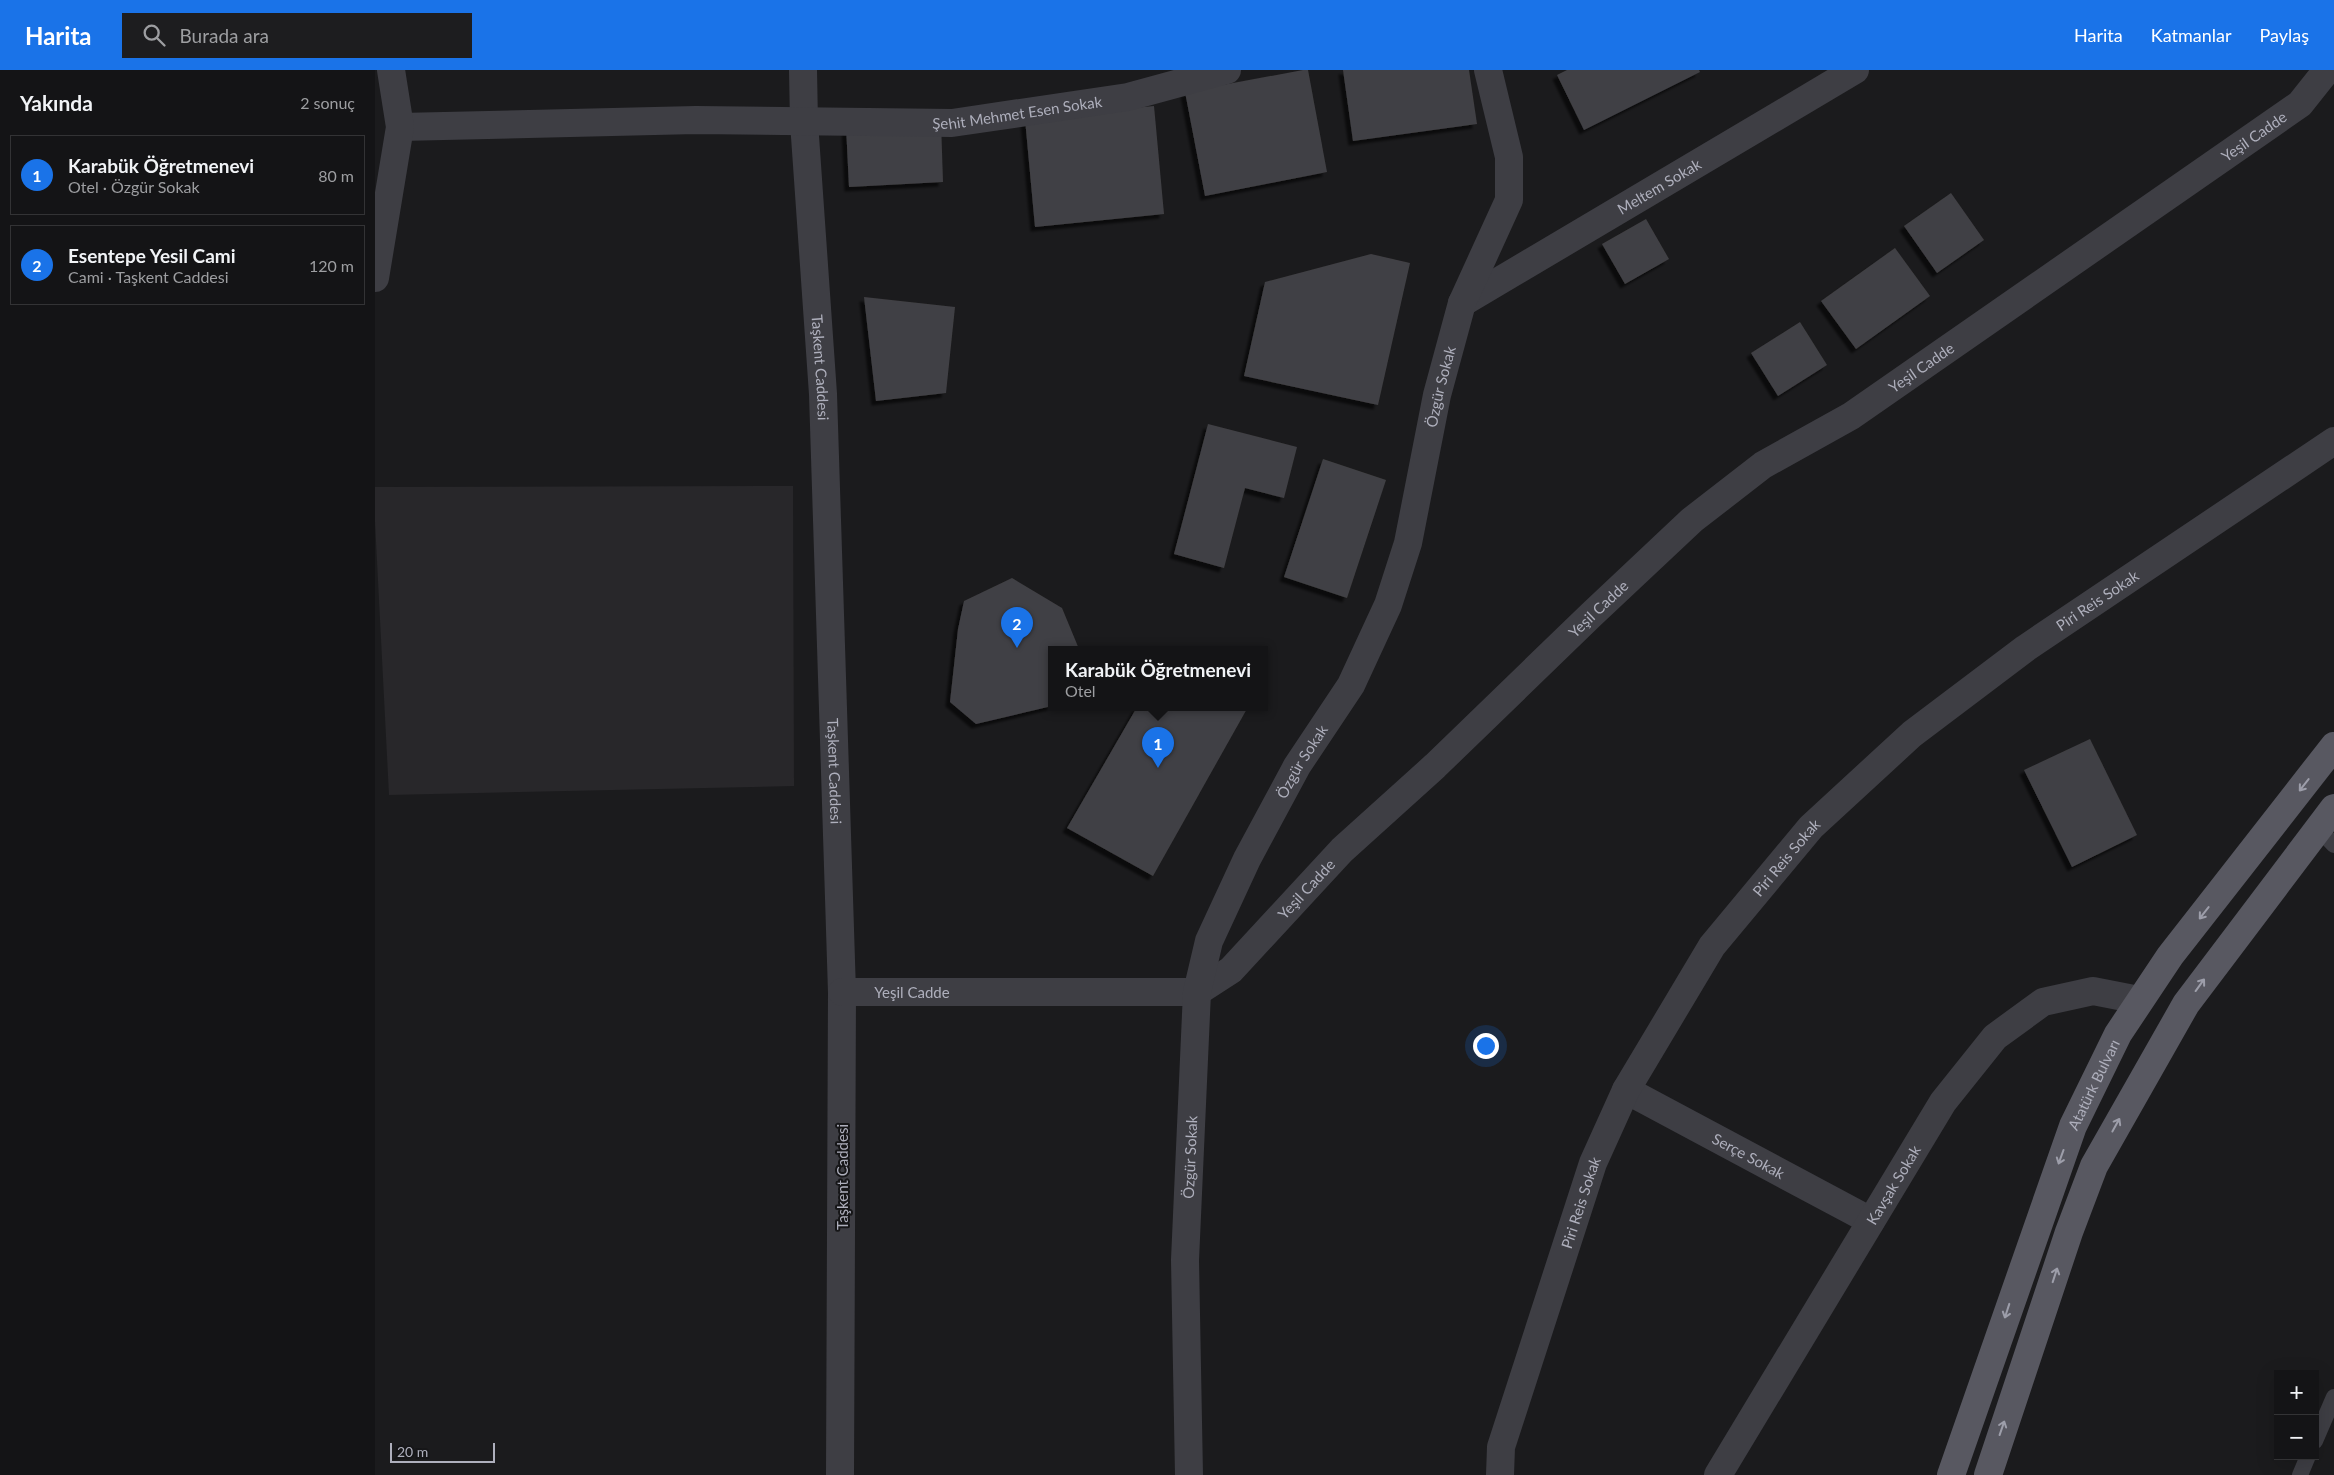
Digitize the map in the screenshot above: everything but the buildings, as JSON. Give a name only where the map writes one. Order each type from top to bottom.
[{"type":"main road","name":"Atatürk Bulvarı","points":[[1951,1475],[2073,1126],[2117,1034],[2170,956],[2334,746]]},
{"type":"main road","points":[[1987,1475],[2069,1232],[2094,1166],[2186,1004],[2329,827]]},
{"type":"street","points":[[375,278],[401,128],[391,70]]},
{"type":"street","name":"Taşkent Caddesi","points":[[803,70],[804,122],[823,394],[842,992],[841,1475]]},
{"type":"street","name":"Şehit Mehmet Esen Sokak","points":[[401,128],[687,121],[952,123],[1128,97],[1227,70]]},
{"type":"street","name":"Özgür Sokak","points":[[1189,1475],[1185,1260],[1197,992],[1209,941],[1247,859],[1297,766],[1351,685],[1388,605],[1408,543],[1437,395],[1462,303],[1509,200],[1509,157],[1489,70]]},
{"type":"street","name":"Meltem Sokak","points":[[1462,303],[1855,70]]},
{"type":"street","name":"Yeşil Cadde","points":[[842,992],[1197,992],[1231,970],[1342,850],[1435,766],[1591,614],[1692,520],[1763,465],[1851,416],[2300,104],[2327,70]]},
{"type":"street","name":"Piri Reis Sokak","points":[[1500,1475],[1501,1447],[1593,1163],[1626,1090],[1712,946],[1811,827],[1913,734],[2026,648],[2334,442]]},
{"type":"street","name":"Kavşak Sokak","points":[[1718,1475],[1943,1102],[1995,1037],[2043,1002],[2093,991],[2139,1000]]},
{"type":"street","name":"Serçe Sokak","points":[[1626,1090],[1871,1221]]},
{"type":"lane","points":[[2319,1431],[2334,1397]]},
{"type":"lane","points":[[2300,1475],[2307,1460]]},
{"type":"shaded area","points":[[793,486],[794,786],[389,795],[375,522],[375,487]]},
{"type":"place","name":"Esentepe Yesil Cami","points":[[1017,648]]},
{"type":"place","name":"Karabük Öğretmenevi","points":[[1158,768]]}]
